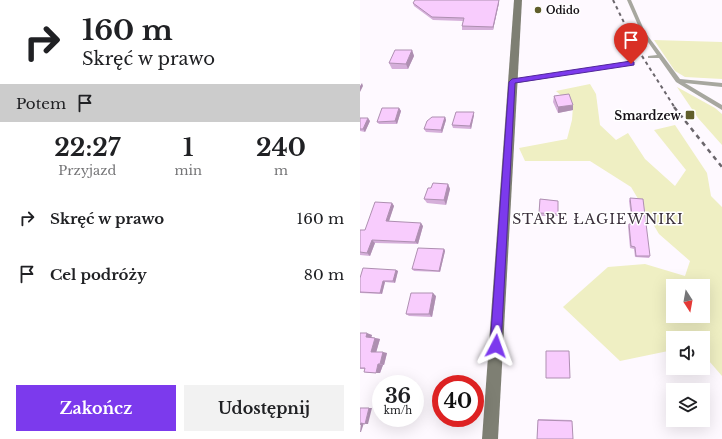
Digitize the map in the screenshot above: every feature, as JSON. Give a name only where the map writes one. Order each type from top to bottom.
[{"type":"street","points":[[490,439],[518,0]]},
{"type":"lane","points":[[629,0],[643,32],[678,81],[722,108]]},
{"type":"lane","points":[[650,57],[659,56]]},
{"type":"lane","points":[[512,82],[631,64]]},
{"type":"lane","points":[[678,81],[722,85]]},
{"type":"green space","points":[[654,40],[722,42],[722,79],[685,77],[675,71]]},
{"type":"green space","points":[[590,84],[596,94],[600,125],[616,140],[628,133],[645,159],[675,186],[686,170],[654,130],[675,125],[707,173],[711,196],[722,207],[722,376],[710,362],[710,331],[666,331],[666,351],[620,361],[563,307],[608,267],[645,264],[685,276],[690,261],[659,234],[631,187],[590,161],[525,161],[519,148],[567,139],[572,120],[573,106],[556,91]]},
{"type":"green space","points":[[677,87],[715,108],[722,114],[722,145],[698,118]]},
{"type":"building","points":[[415,0],[499,0],[493,27],[462,26],[464,18],[432,17],[413,3]]},
{"type":"building","points":[[395,50],[412,50],[406,64],[389,63]]},
{"type":"building","points":[[569,94],[573,105],[558,107],[554,96]]},
{"type":"building","points":[[382,108],[399,108],[395,121],[377,122]]},
{"type":"building","points":[[456,112],[474,112],[470,126],[452,125]]},
{"type":"building","points":[[432,117],[445,117],[441,130],[424,129],[427,121]]},
{"type":"building","points":[[360,118],[368,118],[363,129],[360,129]]},
{"type":"building","points":[[433,183],[448,184],[444,200],[424,199],[428,188],[431,188]]},
{"type":"building","points":[[630,198],[643,199],[650,256],[636,256],[635,247],[631,246],[629,224],[633,224]]},
{"type":"building","points":[[540,199],[558,201],[558,214],[539,213]]},
{"type":"building","points":[[375,202],[392,203],[386,221],[421,223],[415,242],[372,240],[367,253],[360,252],[360,230],[365,230]]},
{"type":"building","points":[[418,248],[444,249],[439,271],[412,269]]},
{"type":"building","points":[[363,268],[396,270],[393,281],[383,281],[380,293],[360,292],[360,278]]},
{"type":"building","points":[[411,293],[433,293],[429,314],[406,314]]},
{"type":"building","points":[[360,333],[367,333],[366,337],[375,338],[371,352],[383,352],[376,373],[364,372],[365,368],[360,368]]},
{"type":"building","points":[[546,351],[569,351],[570,378],[546,378]]},
{"type":"building","points":[[360,408],[369,408],[365,424],[361,423],[360,425]]},
{"type":"building","points":[[538,420],[572,421],[573,439],[537,439]]},
{"type":"railway","points":[[613,0],[635,45],[675,108]]},
{"type":"railway","points":[[674,107],[722,167]]},
{"type":"place","name":"Odido","points":[[538,10]]},
{"type":"place","name":"Smardzew","points":[[690,115]]},
{"type":"district","name":"STARE ŁAGIEWNIKI","points":[[598,219]]},
{"type":"route","points":[[496,346],[512,82],[631,64]]}]
